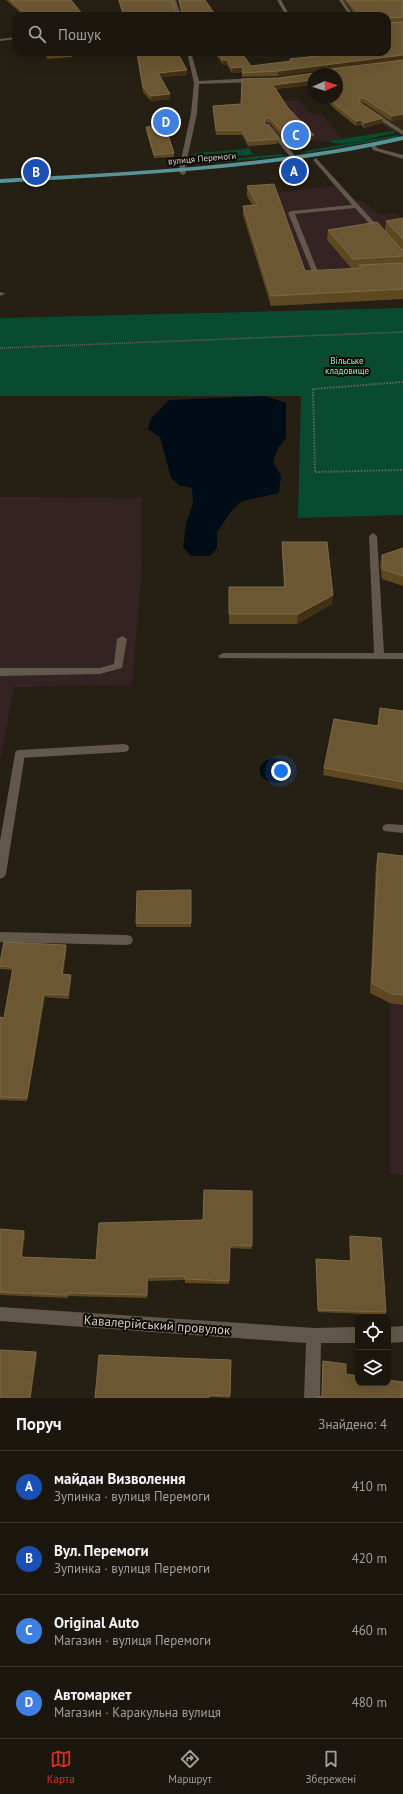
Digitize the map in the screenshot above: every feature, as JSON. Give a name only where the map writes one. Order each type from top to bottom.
[{"type":"main road","name":"вулиця Перемоги","points":[[0,185],[316,160],[373,147],[403,138]]},
{"type":"main road","name":"вулиця Перемоги","points":[[0,181],[183,171],[403,143]]},
{"type":"street","points":[[174,0],[178,12]]},
{"type":"street","points":[[279,0],[286,12]]},
{"type":"street","points":[[340,0],[349,12]]},
{"type":"street","points":[[0,40],[12,38]]},
{"type":"street","points":[[183,171],[194,113],[197,83],[190,56]]},
{"type":"street","points":[[197,83],[264,79]]},
{"type":"street","points":[[367,110],[403,133]]},
{"type":"street","points":[[267,125],[294,158]]},
{"type":"street","points":[[373,147],[403,157]]},
{"type":"street","points":[[316,160],[388,240]]},
{"type":"street","points":[[332,274],[316,274],[291,214],[357,206]]},
{"type":"street","points":[[373,536],[378,656]]},
{"type":"street","points":[[0,672],[100,671],[118,666],[122,639]]},
{"type":"street","points":[[223,656],[403,656]]},
{"type":"street","points":[[0,874],[20,754],[124,748]]},
{"type":"street","points":[[388,828],[403,829]]},
{"type":"street","points":[[0,937],[127,940]]},
{"type":"street","name":"Кавалерійський провулок","points":[[0,1314],[314,1336],[355,1335]]},
{"type":"street","points":[[391,1335],[403,1334]]},
{"type":"street","points":[[312,1398],[314,1336]]},
{"type":"path","points":[[0,348],[403,332]]},
{"type":"path","points":[[403,382],[313,389],[315,472],[403,470]]},
{"type":"shaded area","points":[[403,93],[403,131],[395,133],[354,105]]},
{"type":"shaded area","points":[[299,100],[311,114],[321,113],[342,139],[320,142],[313,140],[249,147],[243,134],[241,104]]},
{"type":"shaded area","points":[[336,186],[349,202],[362,201],[380,215],[396,213],[403,220],[403,299],[271,306],[243,215],[253,208],[247,196]]},
{"type":"shaded area","points":[[265,396],[286,403],[286,438],[278,448],[273,462],[281,476],[279,493],[242,501],[232,510],[217,532],[217,548],[210,556],[191,556],[183,547],[186,524],[193,503],[192,488],[179,485],[171,478],[160,437],[148,429],[150,420],[169,400]]},
{"type":"shaded area","points":[[0,497],[142,498],[141,578],[132,685],[14,687],[0,760]]},
{"type":"shaded area","points":[[274,758],[284,760],[291,766],[291,775],[284,781],[276,783],[265,779],[261,776],[260,772],[260,766],[264,762]]},
{"type":"shaded area","points":[[376,864],[403,867],[403,1175],[390,1173],[390,1004],[370,993]]},
{"type":"green space","points":[[393,131],[395,133],[351,143],[342,144],[328,141]]},
{"type":"green space","points":[[398,135],[400,137],[306,153],[305,151]]},
{"type":"green space","points":[[249,147],[253,154],[279,152],[210,159],[194,156],[195,153],[246,149]]},
{"type":"green space","points":[[281,154],[284,156],[215,163],[218,160]]},
{"type":"green space","name":"Вільське кладовище","points":[[403,308],[403,515],[298,518],[301,396],[0,396],[0,318]]},
{"type":"building","points":[[10,0],[71,0],[81,12],[24,12]]},
{"type":"building","points":[[119,0],[172,0],[176,12],[123,12]]},
{"type":"building","points":[[179,0],[205,0],[213,12],[182,12]]},
{"type":"building","points":[[347,0],[403,0],[403,17],[391,18],[391,12],[357,12]]},
{"type":"building","points":[[403,22],[403,55],[278,71],[242,73],[243,67],[232,68],[227,60],[223,60],[220,56],[244,56],[251,66],[291,61],[290,59],[317,56],[391,56],[391,23]]},
{"type":"building","points":[[138,56],[179,56],[187,70],[158,73],[170,94],[151,96],[143,87]]},
{"type":"building","points":[[403,60],[403,114],[392,116],[364,98],[359,98],[359,102],[383,118],[364,123],[361,120],[356,121],[335,104],[343,104],[343,68],[339,68]]},
{"type":"building","points":[[307,74],[307,81],[273,85],[288,108],[314,135],[287,138],[270,118],[265,118],[264,122],[278,139],[248,141],[242,130],[216,130],[213,106],[241,104],[242,79],[278,78]]},
{"type":"building","points":[[165,126],[174,153],[154,155],[146,127]]},
{"type":"building","points":[[274,184],[305,271],[362,268],[359,265],[403,263],[403,289],[271,296],[243,206],[258,205],[247,186]]},
{"type":"building","points":[[403,218],[403,239],[386,221]]},
{"type":"building","points":[[377,222],[403,250],[403,256],[353,259],[328,230]]},
{"type":"building","points":[[282,542],[327,542],[333,595],[298,614],[229,614],[229,587],[285,587]]},
{"type":"building","points":[[403,548],[403,576],[383,569],[382,555]]},
{"type":"building","points":[[380,708],[403,711],[403,782],[324,768],[334,719],[378,726]]},
{"type":"building","points":[[378,853],[403,856],[403,995],[392,994],[372,983]]},
{"type":"building","points":[[191,890],[191,923],[136,923],[137,891]]},
{"type":"building","points":[[4,942],[66,945],[62,974],[71,975],[68,995],[44,994],[27,1098],[0,1097],[0,1017],[4,1018],[13,967],[0,966]]},
{"type":"building","points":[[204,1190],[252,1191],[252,1246],[230,1245],[229,1281],[185,1279],[185,1276],[147,1277],[147,1295],[67,1293],[67,1295],[0,1292],[0,1229],[24,1231],[21,1257],[96,1260],[99,1223],[203,1220]]},
{"type":"building","points":[[350,1236],[381,1238],[386,1312],[318,1310],[316,1259],[351,1261]]},
{"type":"building","points":[[0,1350],[36,1352],[30,1398],[0,1398]]},
{"type":"building","points":[[99,1355],[231,1360],[230,1396],[209,1395],[209,1398],[95,1398]]},
{"type":"building","points":[[323,1361],[346,1364],[346,1374],[355,1376],[355,1386],[391,1386],[391,1380],[403,1382],[403,1398],[316,1398],[322,1396]]},
{"type":"place","name":"Автомаркет","points":[[166,122]]},
{"type":"place","name":"Original Auto","points":[[296,135]]},
{"type":"place","name":"майдан Визволення","points":[[294,171]]},
{"type":"place","name":"Вул. Перемоги","points":[[36,172]]}]
